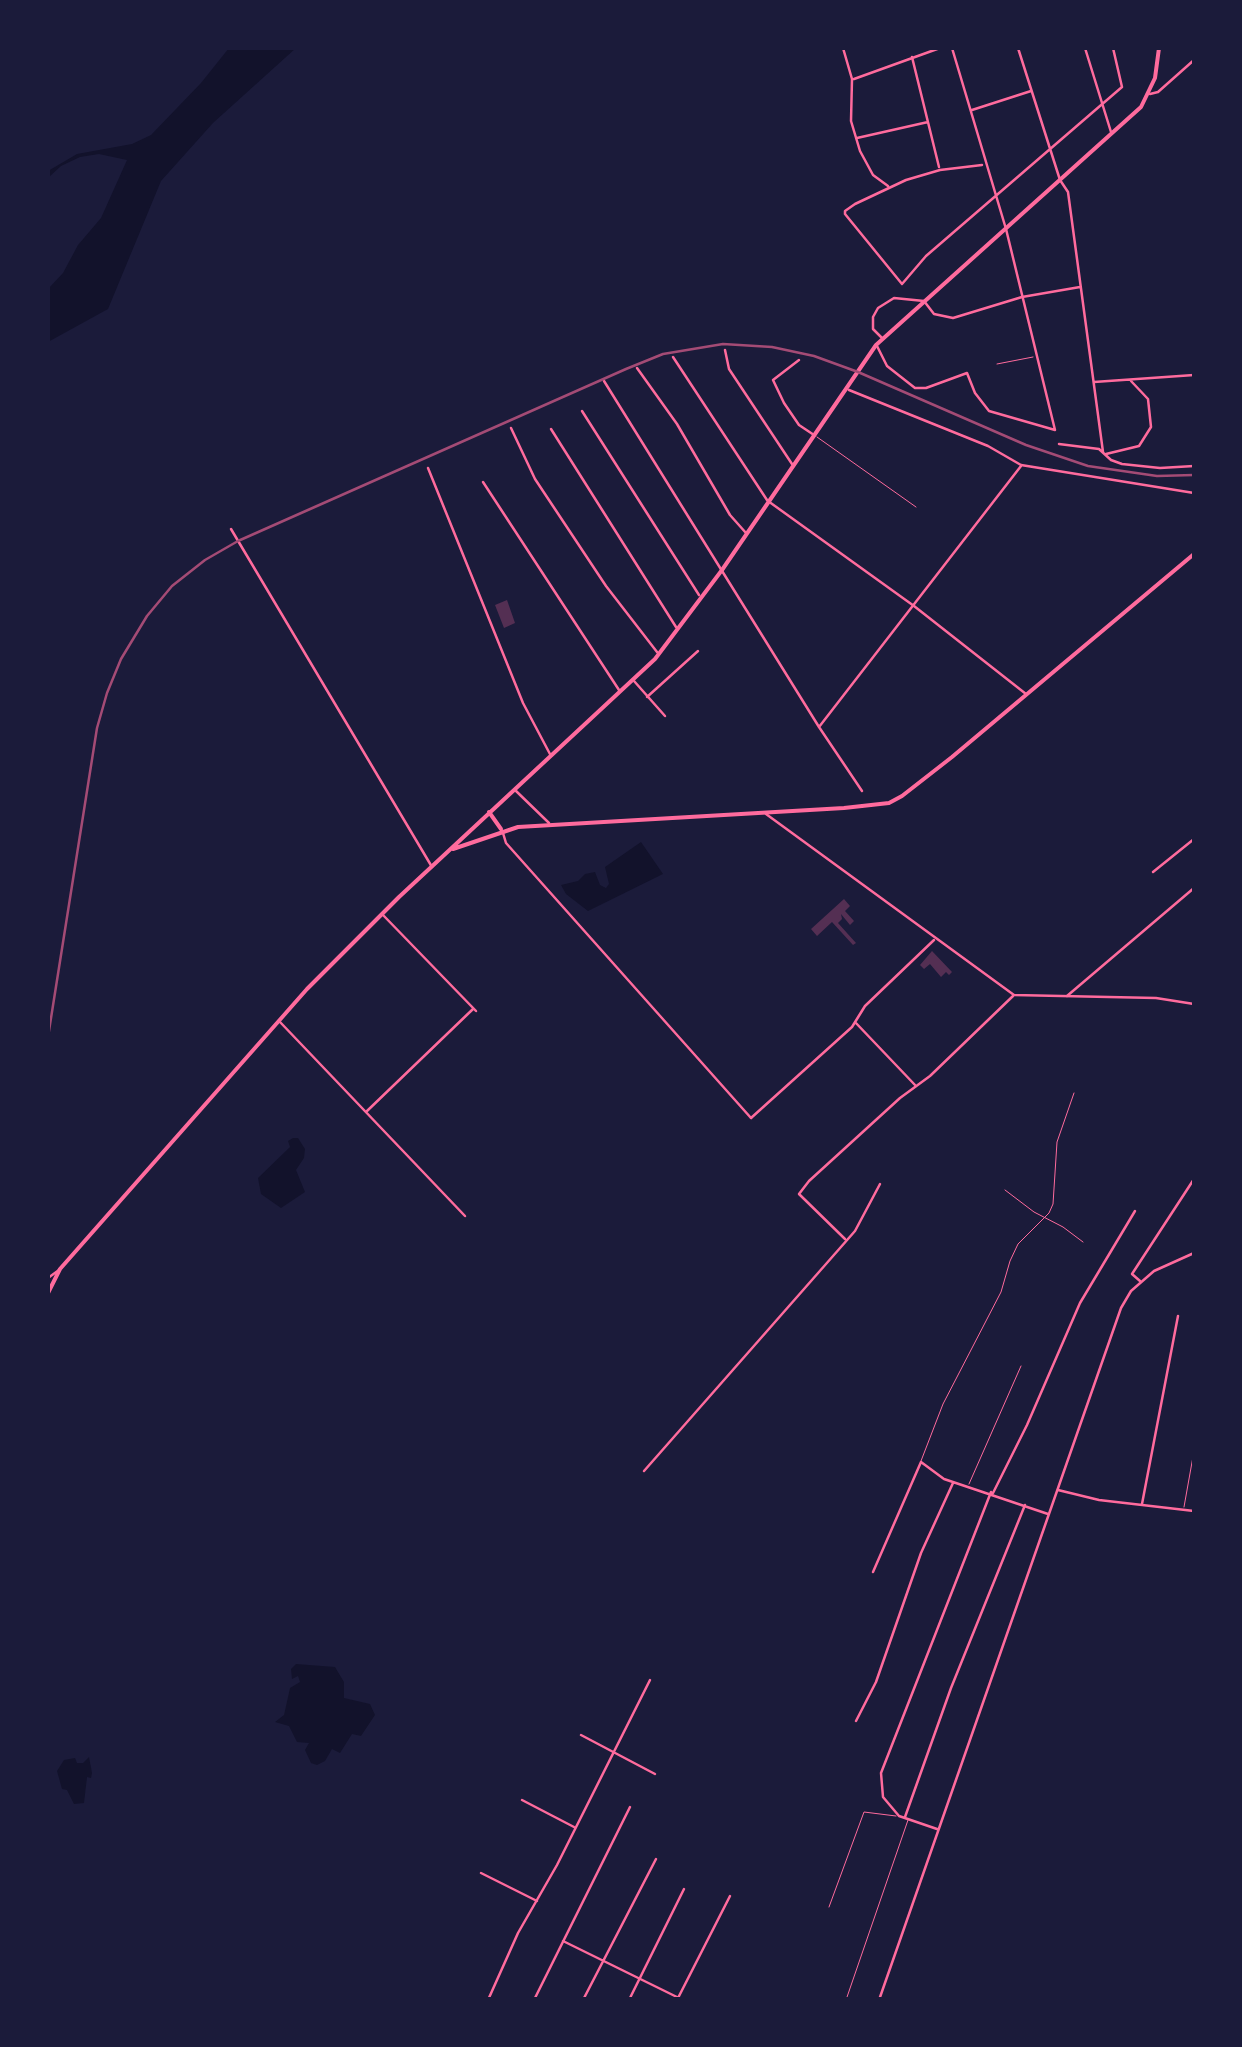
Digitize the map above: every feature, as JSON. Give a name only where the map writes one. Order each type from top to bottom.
[{"type":"main road","points":[[48,1293],[60,1269],[279,1021],[382,914],[659,655],[876,345],[1141,108],[1155,78],[1159,48]]},
{"type":"main road","points":[[449,851],[502,830],[872,806],[897,800],[1194,554]]},
{"type":"main road","points":[[490,812],[502,830]]},
{"type":"street","points":[[843,48],[852,79],[856,138],[873,175],[889,188]]},
{"type":"street","points":[[852,79],[940,48]]},
{"type":"street","points":[[876,345],[887,366],[914,388],[926,388],[967,373],[969,383],[989,411],[1055,430],[1006,228],[952,48]]},
{"type":"street","points":[[1018,48],[1060,180],[1068,192],[1104,453]]},
{"type":"street","points":[[1085,48],[1112,134]]},
{"type":"street","points":[[984,164],[940,170],[889,188],[845,211],[902,284],[926,256],[1124,83],[1113,48]]},
{"type":"street","points":[[912,57],[940,170]]},
{"type":"street","points":[[1150,94],[1158,92],[1194,60]]},
{"type":"street","points":[[970,111],[1032,91]]},
{"type":"street","points":[[856,138],[929,121]]},
{"type":"street","points":[[882,338],[871,322],[878,308],[894,298],[924,301],[934,314],[953,318],[1022,296],[1081,287]]},
{"type":"street","points":[[725,350],[729,369],[747,400],[793,465]]},
{"type":"street","points":[[673,357],[768,500],[914,606],[1027,695]]},
{"type":"street","points":[[798,360],[773,380],[792,414],[814,435]]},
{"type":"street","points":[[638,368],[730,515],[746,533]]},
{"type":"street","points":[[1092,382],[1193,375]]},
{"type":"street","points":[[604,381],[862,791]]},
{"type":"street","points":[[1104,453],[1139,446],[1151,427],[1148,399],[1132,381]]},
{"type":"street","points":[[846,389],[988,446],[1022,464],[1194,493]]},
{"type":"street","points":[[582,410],[702,598]]},
{"type":"street","points":[[510,428],[534,479],[606,586],[659,655]]},
{"type":"street","points":[[551,429],[678,631]]},
{"type":"street","points":[[1058,444],[1104,453],[1122,464],[1194,466]]},
{"type":"street","points":[[819,728],[1022,464]]},
{"type":"street","points":[[428,468],[523,703],[550,756]]},
{"type":"street","points":[[483,482],[620,692]]},
{"type":"street","points":[[230,529],[432,867]]},
{"type":"street","points":[[648,697],[698,651]]},
{"type":"street","points":[[633,680],[665,716]]},
{"type":"street","points":[[514,789],[551,825]]},
{"type":"street","points":[[764,813],[1014,995],[1156,998],[1194,1004]]},
{"type":"street","points":[[502,830],[506,843],[751,1118],[852,1027],[854,1020],[935,938]]},
{"type":"street","points":[[1153,872],[1194,839]]},
{"type":"street","points":[[1067,996],[1194,888]]},
{"type":"street","points":[[366,1112],[474,1010],[382,914]]},
{"type":"street","points":[[844,1239],[799,1194],[1014,995]]},
{"type":"street","points":[[854,1020],[916,1086]]},
{"type":"street","points":[[279,1021],[465,1216]]},
{"type":"street","points":[[1141,1282],[1132,1274],[1194,1179]]},
{"type":"street","points":[[644,1470],[855,1231],[880,1184]]},
{"type":"street","points":[[938,1830],[899,1816],[881,1791],[884,1760],[992,1492],[1028,1425],[1080,1303],[1136,1211]]},
{"type":"street","points":[[880,2000],[1121,1308],[1141,1282],[1171,1262],[1194,1253]]},
{"type":"street","points":[[48,1278],[60,1269]]},
{"type":"street","points":[[1142,1504],[1178,1316]]},
{"type":"street","points":[[873,1572],[920,1462],[953,1481],[1050,1514]]},
{"type":"street","points":[[856,1721],[876,1682],[921,1553],[953,1481]]},
{"type":"street","points":[[1058,1490],[1099,1500],[1194,1510]]},
{"type":"street","points":[[906,1819],[945,1704],[1025,1505]]},
{"type":"street","points":[[488,2000],[650,1680]]},
{"type":"street","points":[[582,1735],[655,1774]]},
{"type":"street","points":[[522,1800],[576,1828]]},
{"type":"street","points":[[534,2000],[630,1807]]},
{"type":"street","points":[[582,2000],[656,1859]]},
{"type":"street","points":[[481,1873],[537,1902]]},
{"type":"street","points":[[630,2000],[684,1888]]},
{"type":"street","points":[[561,1941],[680,1999],[730,1896]]},
{"type":"lane","points":[[997,364],[1037,356]]},
{"type":"lane","points":[[814,435],[916,507]]},
{"type":"lane","points":[[920,1462],[943,1404],[1002,1292],[1018,1244],[1053,1204],[1057,1142],[1074,1093]]},
{"type":"lane","points":[[1005,1190],[1083,1242]]},
{"type":"lane","points":[[968,1486],[1021,1366]]},
{"type":"lane","points":[[1183,1510],[1194,1451]]},
{"type":"lane","points":[[829,1906],[864,1812],[899,1816]]},
{"type":"lane","points":[[846,2000],[906,1819]]},
{"type":"shaded area","points":[[229,48],[296,48],[213,123],[161,181],[108,309],[48,342],[48,289],[101,218],[127,160],[99,154],[80,157],[48,178],[48,171],[77,154],[132,144],[151,135]]},
{"type":"shaded area","points":[[641,842],[663,874],[588,911],[566,894],[561,885],[595,872],[600,885],[606,888],[609,884],[605,867]]},
{"type":"shaded area","points":[[298,1138],[305,1149],[296,1170],[305,1192],[281,1208],[261,1194],[258,1178],[290,1147],[288,1141]]},
{"type":"shaded area","points":[[296,1664],[335,1667],[344,1682],[344,1698],[370,1704],[375,1715],[361,1736],[352,1734],[340,1753],[332,1749],[325,1761],[317,1765],[311,1763],[305,1750],[309,1743],[297,1742],[289,1726],[275,1722],[284,1715],[290,1688],[300,1682],[298,1676],[292,1679],[291,1669]]},
{"type":"shaded area","points":[[89,1757],[92,1773],[91,1778],[87,1777],[84,1803],[74,1804],[67,1790],[62,1789],[57,1771],[64,1760],[75,1758],[77,1763],[83,1763]]},
{"type":"building","points":[[507,600],[515,623],[504,628],[495,605]]},
{"type":"building","points":[[844,899],[850,906],[845,911],[854,921],[850,925],[841,914],[838,923],[856,943],[853,945],[832,922],[817,936],[811,929]]},
{"type":"building","points":[[932,951],[952,972],[949,975],[946,972],[941,977],[930,964],[924,969],[920,965]]},
{"type":"railway","points":[[48,1037],[97,728],[107,693],[121,659],[147,616],[172,586],[238,541],[626,369],[663,354],[723,344],[772,347],[814,356],[1026,445],[1088,466],[1157,476],[1194,475]]}]
